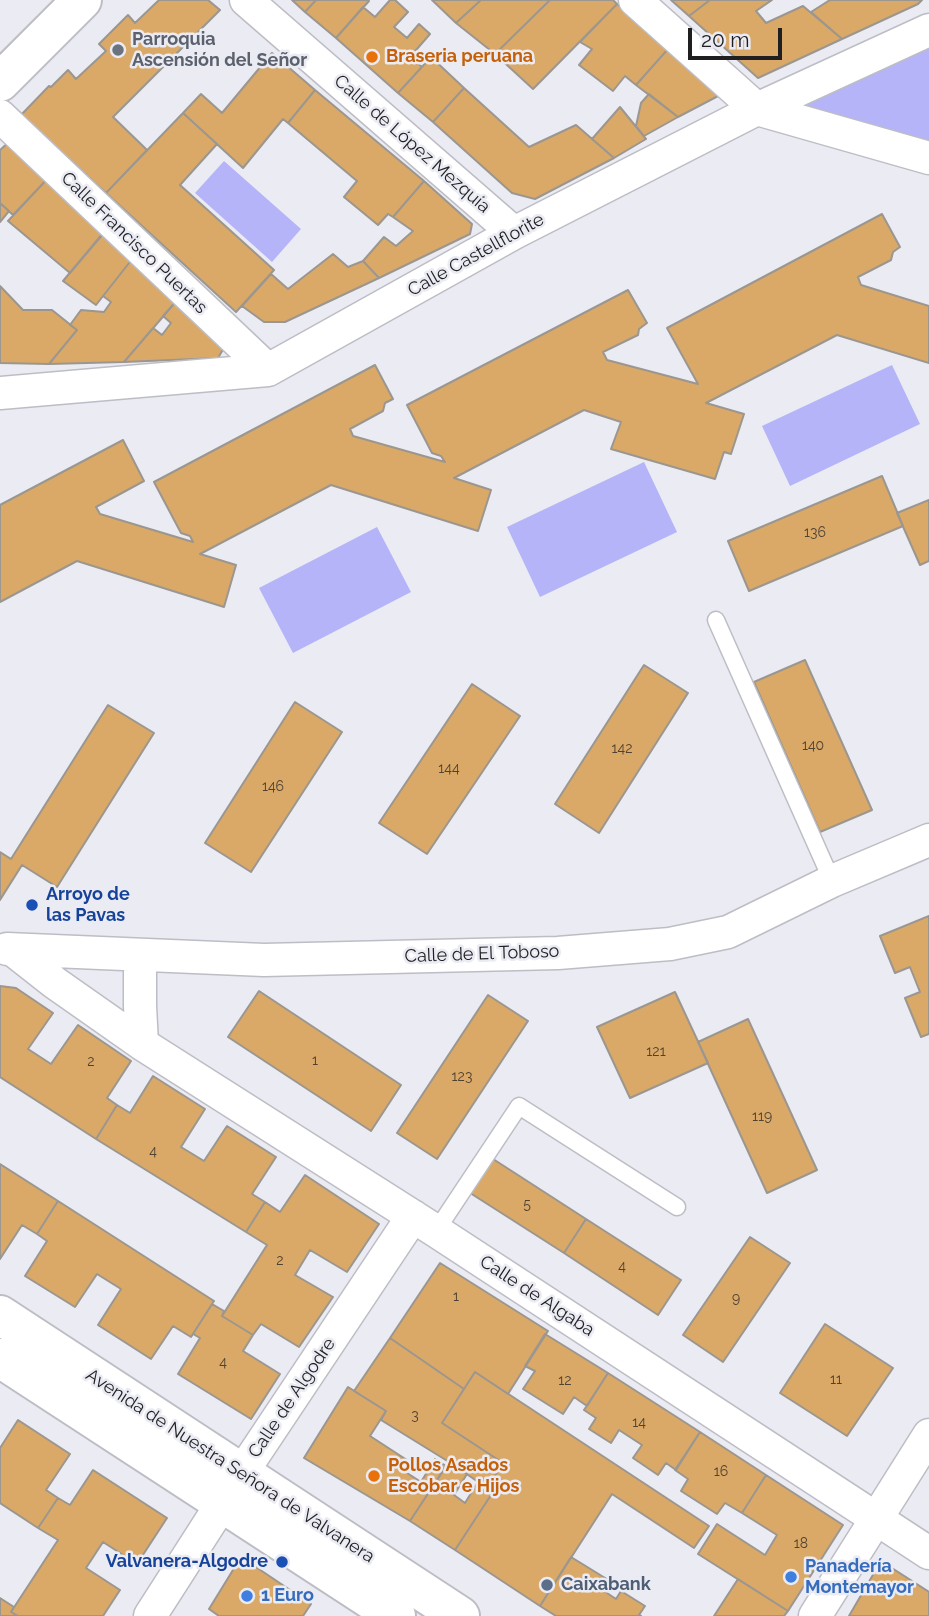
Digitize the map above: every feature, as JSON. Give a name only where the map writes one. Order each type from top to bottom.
[{"type":"main road","points":[[7,66],[82,0]]},
{"type":"main road","name":"Avenida de Nuestra Señora de Valvanera","points":[[0,1315],[396,1616]]},
{"type":"main road","name":"Avenida de Nuestra Señora de Valvanera","points":[[0,1358],[460,1616]]},
{"type":"street","name":"Calle de López Mezquía","points":[[246,0],[514,233]]},
{"type":"street","points":[[635,0],[757,109],[929,158]]},
{"type":"street","name":"Calle Castellflorite","points":[[0,393],[268,370],[514,233],[757,109],[929,30]]},
{"type":"street","name":"Calle Francisco Puertas","points":[[0,116],[268,370]]},
{"type":"street","name":"Calle de El Toboso","points":[[7,949],[264,960],[558,953],[670,944],[728,932],[832,881],[929,840]]},
{"type":"street","name":"Calle de Algaba","points":[[7,949],[142,1044],[425,1224],[929,1553]]},
{"type":"street","points":[[140,955],[139,1006],[142,1044]]},
{"type":"street","name":"Calle de Algodre","points":[[150,1616],[232,1489],[425,1224]]},
{"type":"street","points":[[815,1616],[929,1435]]},
{"type":"lane","points":[[716,620],[832,881]]},
{"type":"lane","points":[[425,1224],[519,1106],[677,1207]]},
{"type":"shaded area","points":[[929,30],[929,158],[757,109]]},
{"type":"shaded area","points":[[224,161],[301,229],[272,262],[195,193]]},
{"type":"shaded area","points":[[892,365],[920,424],[790,486],[762,426]]},
{"type":"shaded area","points":[[644,462],[677,532],[540,597],[507,527]]},
{"type":"shaded area","points":[[377,527],[411,592],[293,653],[259,588]]},
{"type":"building","points":[[159,0],[208,0],[220,10],[113,117],[147,150],[106,193],[21,115],[68,70],[76,79],[106,51],[99,44],[128,15],[135,23]]},
{"type":"building","points":[[292,0],[316,0],[305,12]]},
{"type":"building","points":[[316,0],[369,1],[336,38],[305,12]]},
{"type":"building","points":[[390,0],[395,0],[408,12],[394,27],[407,38],[419,24],[430,34],[410,57],[422,67],[398,93],[336,38],[363,7],[375,17]]},
{"type":"building","points":[[432,0],[481,0],[456,23]]},
{"type":"building","points":[[481,0],[550,0],[495,54],[456,23]]},
{"type":"building","points":[[550,0],[613,0],[617,4],[533,89],[495,54]]},
{"type":"building","points":[[671,0],[710,0],[689,16]]},
{"type":"building","points":[[710,0],[772,0],[756,11],[766,23],[803,6],[842,39],[758,78],[689,16]]},
{"type":"building","points":[[830,0],[922,0],[842,39],[811,12]]},
{"type":"building","points":[[617,4],[668,49],[636,85],[625,76],[613,91],[579,65],[592,49],[580,42]]},
{"type":"building","points":[[668,49],[720,95],[678,117],[636,85]]},
{"type":"building","points":[[272,53],[315,90],[288,123],[283,119],[243,168],[183,113],[201,94],[222,113]]},
{"type":"building","points":[[431,57],[464,88],[433,122],[398,93]]},
{"type":"building","points":[[464,88],[529,147],[576,125],[614,158],[535,199],[512,193],[433,122]]},
{"type":"building","points":[[315,90],[424,181],[393,217],[388,214],[378,225],[344,197],[357,181],[288,123]]},
{"type":"building","points":[[649,94],[678,117],[644,136],[636,126],[641,103]]},
{"type":"building","points":[[620,107],[646,139],[614,158],[592,139]]},
{"type":"building","points":[[183,113],[217,144],[180,185],[274,270],[236,312],[106,193]]},
{"type":"building","points":[[11,140],[51,175],[13,215],[0,203],[0,150]]},
{"type":"building","points":[[51,175],[108,228],[70,273],[8,221]]},
{"type":"building","points":[[424,181],[472,224],[470,234],[379,278],[363,261],[384,237],[396,246],[413,231],[393,217]]},
{"type":"building","points":[[0,203],[9,211],[0,222]]},
{"type":"building","points":[[882,214],[900,247],[893,252],[891,260],[858,277],[861,285],[929,306],[929,363],[837,335],[706,403],[744,414],[731,454],[724,452],[715,479],[611,449],[621,422],[584,410],[454,478],[491,490],[478,531],[331,485],[200,554],[236,565],[224,607],[77,561],[0,602],[0,505],[123,440],[144,481],[96,507],[100,514],[193,542],[190,536],[181,533],[154,482],[375,365],[393,399],[385,403],[383,411],[350,429],[353,436],[445,462],[441,456],[432,453],[407,405],[628,290],[647,323],[639,329],[638,335],[603,352],[607,360],[698,384],[667,328]]},
{"type":"building","points":[[104,232],[133,258],[96,305],[63,281]]},
{"type":"building","points":[[333,254],[348,267],[363,261],[379,278],[285,322],[264,322],[242,306],[271,274],[288,289]]},
{"type":"building","points":[[133,258],[179,298],[124,362],[49,364],[77,330],[70,325],[81,310],[104,312],[111,302],[103,296]]},
{"type":"building","points":[[0,286],[23,310],[52,310],[77,330],[49,364],[0,363]]},
{"type":"building","points":[[179,298],[228,341],[218,358],[124,362],[153,328],[162,335],[171,323],[163,316]]},
{"type":"building","points":[[882,476],[903,526],[749,591],[728,541]]},
{"type":"building","points":[[929,500],[929,561],[920,565],[897,513]]},
{"type":"building","points":[[805,660],[872,810],[820,832],[754,682]]},
{"type":"building","points":[[644,665],[688,693],[599,833],[555,804]]},
{"type":"building","points":[[472,684],[520,716],[427,854],[379,823]]},
{"type":"building","points":[[295,702],[342,732],[251,872],[205,843]]},
{"type":"building","points":[[108,705],[154,733],[57,887],[22,865],[0,900],[0,852],[11,859]]},
{"type":"building","points":[[929,916],[929,1034],[921,1037],[905,998],[920,992],[910,967],[895,973],[880,936]]},
{"type":"building","points":[[0,986],[16,988],[53,1013],[28,1049],[51,1064],[78,1025],[131,1061],[107,1098],[117,1105],[96,1139],[0,1077]]},
{"type":"building","points":[[259,991],[401,1085],[371,1131],[228,1037]]},
{"type":"building","points":[[675,992],[708,1063],[630,1098],[597,1027]]},
{"type":"building","points":[[488,995],[528,1021],[437,1159],[397,1133]]},
{"type":"building","points":[[748,1019],[817,1170],[767,1193],[698,1042]]},
{"type":"building","points":[[153,1076],[205,1109],[181,1147],[204,1161],[227,1126],[276,1157],[252,1194],[265,1202],[246,1232],[96,1139],[117,1105],[130,1113]]},
{"type":"building","points":[[490,1157],[586,1219],[564,1253],[467,1191]]},
{"type":"building","points":[[0,1164],[58,1201],[37,1234],[22,1225],[0,1259]]},
{"type":"building","points":[[305,1175],[379,1224],[347,1272],[310,1250],[295,1275],[333,1297],[299,1347],[261,1324],[253,1335],[222,1316],[267,1245],[246,1232],[265,1202],[280,1212]]},
{"type":"building","points":[[58,1201],[214,1301],[191,1337],[173,1326],[151,1359],[98,1325],[121,1289],[97,1274],[75,1307],[25,1276],[47,1241],[37,1234]]},
{"type":"building","points":[[586,1219],[681,1280],[658,1315],[564,1253]]},
{"type":"building","points":[[750,1237],[790,1263],[723,1362],[683,1335]]},
{"type":"building","points":[[440,1263],[548,1331],[508,1394],[475,1372],[464,1389],[390,1338]]},
{"type":"building","points":[[212,1304],[224,1311],[222,1316],[253,1335],[243,1351],[280,1374],[251,1419],[178,1374],[200,1338],[193,1334]]},
{"type":"building","points":[[825,1324],[893,1368],[847,1436],[780,1393]]},
{"type":"building","points":[[545,1334],[608,1373],[587,1406],[574,1397],[563,1414],[523,1389],[535,1371],[525,1366]]},
{"type":"building","points":[[390,1338],[464,1389],[442,1423],[503,1463],[487,1488],[381,1420],[386,1411],[354,1391]]},
{"type":"building","points":[[475,1372],[709,1526],[694,1548],[612,1494],[540,1606],[455,1550],[493,1492],[487,1488],[503,1463],[442,1423]]},
{"type":"building","points":[[608,1373],[700,1432],[676,1470],[666,1463],[658,1475],[633,1458],[642,1445],[619,1430],[611,1443],[589,1429],[596,1418],[584,1410]]},
{"type":"building","points":[[348,1387],[386,1411],[370,1436],[410,1462],[404,1471],[421,1482],[435,1459],[446,1466],[410,1521],[304,1458]]},
{"type":"building","points":[[18,1420],[70,1454],[46,1490],[58,1498],[38,1528],[0,1503],[0,1448]]},
{"type":"building","points":[[700,1432],[766,1475],[742,1513],[725,1503],[717,1514],[681,1491],[688,1479],[675,1470]]},
{"type":"building","points":[[449,1462],[467,1474],[454,1495],[465,1503],[478,1482],[493,1492],[455,1550],[410,1521]]},
{"type":"building","points":[[93,1470],[167,1518],[137,1564],[103,1542],[86,1568],[120,1590],[103,1616],[18,1616],[11,1612],[58,1540],[38,1528],[58,1498],[70,1505]]},
{"type":"building","points":[[766,1475],[843,1525],[788,1611],[698,1554],[717,1524],[765,1555],[777,1535],[742,1513]]},
{"type":"building","points":[[241,1557],[311,1604],[303,1616],[219,1616],[209,1609]]},
{"type":"building","points":[[571,1557],[610,1581],[604,1591],[616,1599],[621,1591],[645,1606],[639,1615],[641,1616],[556,1616],[540,1606]]},
{"type":"building","points":[[881,1561],[929,1592],[929,1616],[849,1616]]},
{"type":"building","points":[[738,1579],[788,1611],[784,1616],[714,1616]]},
{"type":"building","points":[[0,1598],[14,1607],[11,1612],[18,1616],[0,1616]]},
{"type":"place","name":"Parroquia Ascensión del Señor","points":[[118,50]]},
{"type":"place","name":"Braseria peruana","points":[[372,57]]},
{"type":"place","name":"Arroyo de las Pavas","points":[[32,905]]},
{"type":"place","name":"Pollos Asados Escobar e Hijos","points":[[374,1476]]},
{"type":"place","name":"Valvanera-Algodre","points":[[282,1562]]},
{"type":"place","name":"Panadería Montemayor","points":[[791,1577]]},
{"type":"place","name":"Caixabank","points":[[547,1585]]},
{"type":"place","name":"1 Euro","points":[[247,1596]]}]
